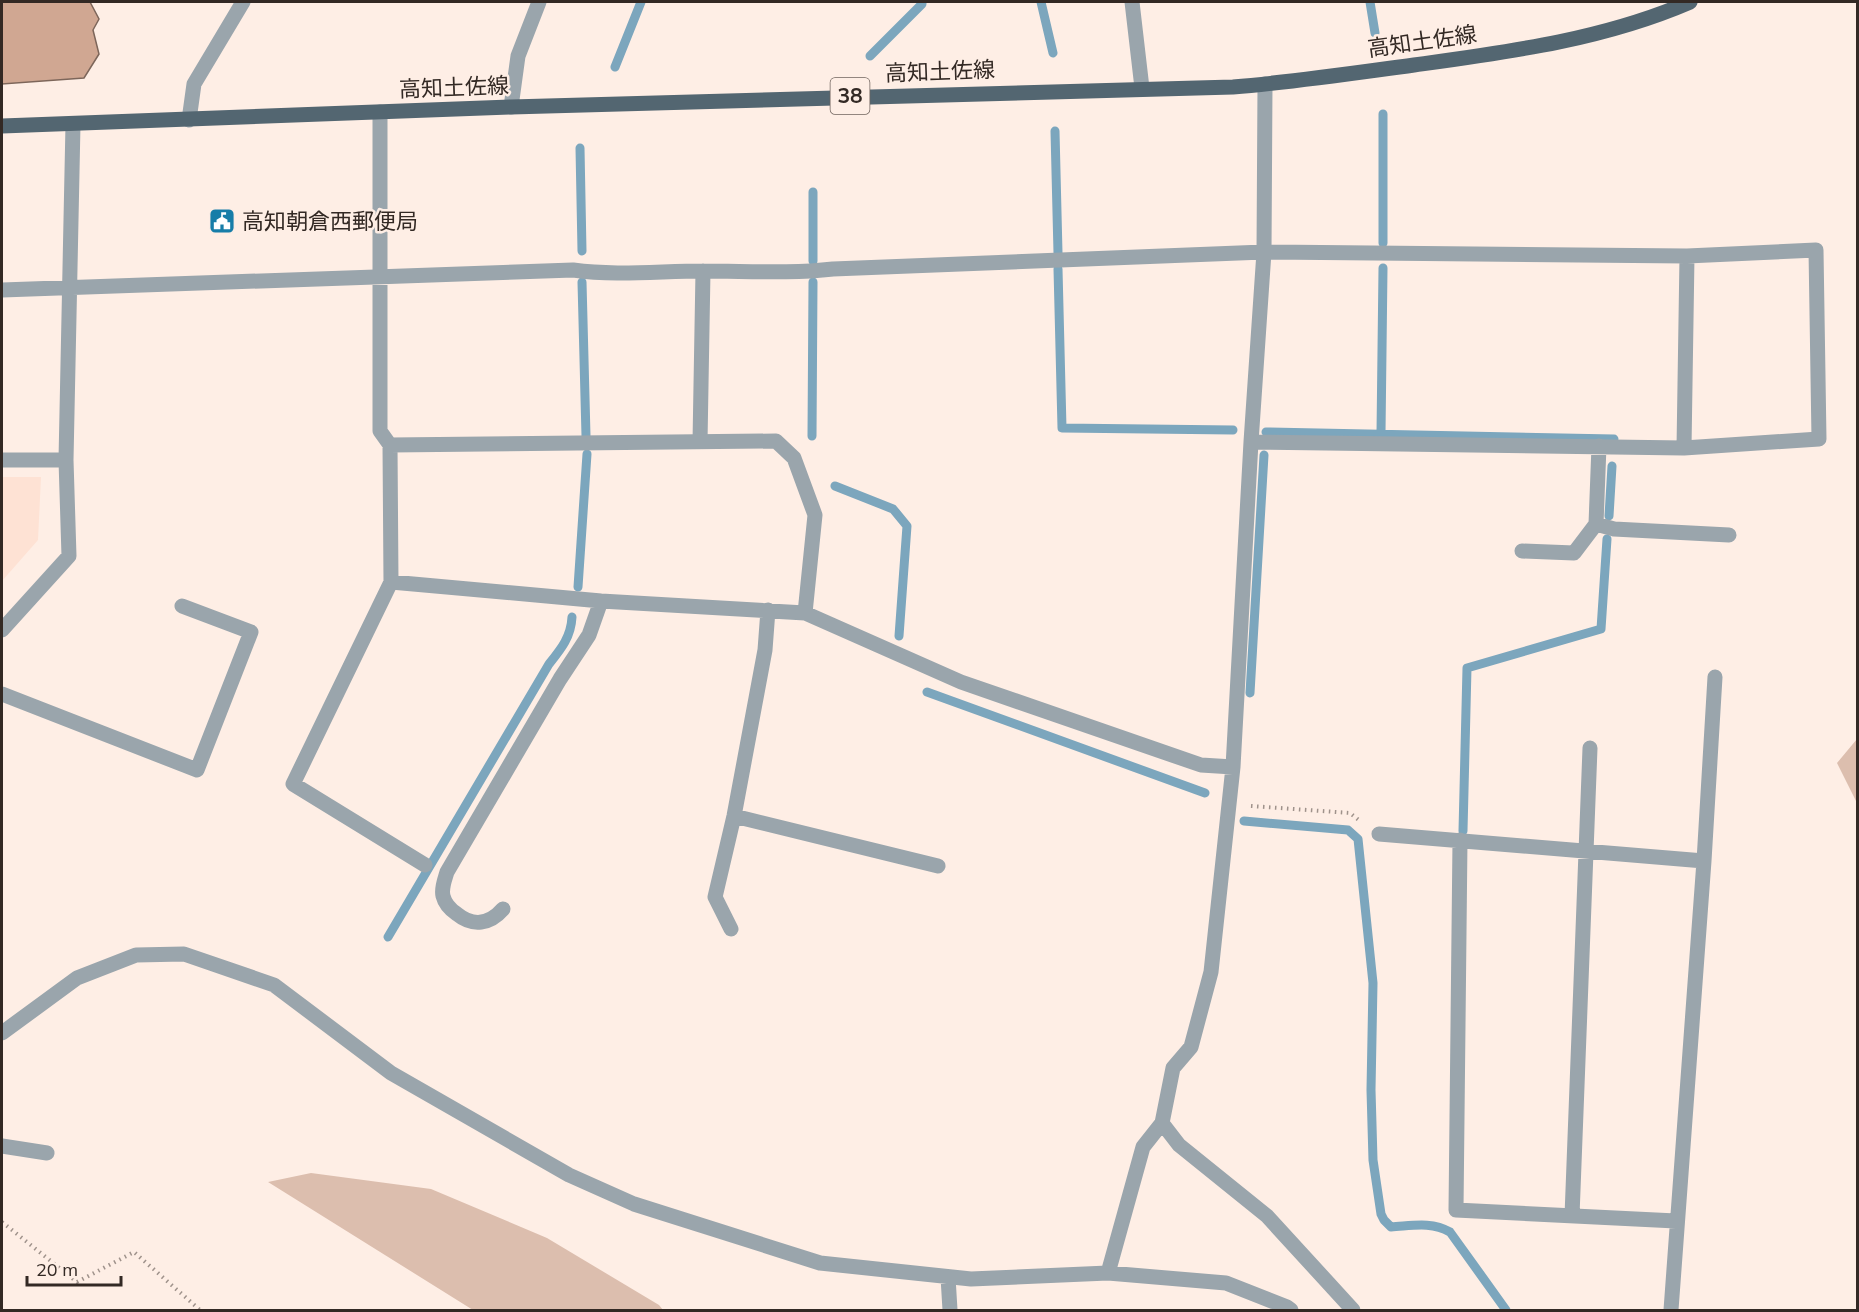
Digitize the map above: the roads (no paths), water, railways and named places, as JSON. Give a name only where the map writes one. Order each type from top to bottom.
[{"type":"main road","name":"高知土佐線","points":[[2,126],[511,107],[1265,84],[1470,57],[1569,41],[1655,17],[1690,2]]},
{"type":"street","points":[[189,120],[194,84],[243,2]]},
{"type":"street","points":[[511,107],[518,56],[539,2]]},
{"type":"street","points":[[1132,2],[1143,88]]},
{"type":"street","points":[[1108,1273],[1143,1147],[1162,1123],[1173,1068],[1191,1047],[1211,972],[1233,767],[1264,252],[1265,84]]},
{"type":"street","points":[[380,112],[380,431],[390,445],[391,582],[293,784],[425,865]]},
{"type":"street","points":[[2,630],[69,556],[66,460],[73,124]]},
{"type":"street","points":[[2,290],[573,270],[594,273],[703,271],[801,273],[833,268],[1264,252],[1687,256],[1816,250],[1819,439],[1684,448],[1251,442]]},
{"type":"street","points":[[1684,448],[1687,256]]},
{"type":"street","points":[[700,442],[703,271]]},
{"type":"street","points":[[390,445],[776,441],[794,458],[816,515],[805,613]]},
{"type":"street","points":[[1522,551],[1574,553],[1596,524],[1599,446]]},
{"type":"street","points":[[2,460],[66,460]]},
{"type":"street","points":[[1596,524],[1614,529],[1729,535]]},
{"type":"street","points":[[391,582],[601,602],[805,613],[961,682],[1201,765],[1233,767]]},
{"type":"street","points":[[503,909],[496,917],[487,921],[479,923],[464,920],[449,908],[443,896],[443,884],[447,872],[554,689],[589,635],[601,602]]},
{"type":"street","points":[[2,694],[197,770],[250,632],[182,606]]},
{"type":"street","points":[[731,929],[716,897],[734,816],[765,650],[768,610]]},
{"type":"street","points":[[1671,1311],[1715,677]]},
{"type":"street","points":[[1572,1216],[1590,748]]},
{"type":"street","points":[[734,816],[938,866]]},
{"type":"street","points":[[1379,834],[1704,861]]},
{"type":"street","points":[[1460,840],[1456,1210],[1676,1221]]},
{"type":"street","points":[[2,1032],[77,978],[136,955],[184,954],[274,985],[391,1073],[569,1175],[634,1204],[820,1263],[971,1279],[1108,1273],[1226,1283],[1287,1307],[1291,1311]]},
{"type":"street","points":[[1162,1123],[1179,1145],[1267,1216],[1353,1311]]},
{"type":"street","points":[[2,1146],[2,1148],[47,1153]]},
{"type":"street","points":[[948,1277],[950,1311]]},
{"type":"waterway","points":[[615,67],[641,2]]},
{"type":"waterway","points":[[870,56],[922,2]]},
{"type":"waterway","points":[[1041,2],[1053,53]]},
{"type":"waterway","points":[[1370,2],[1375,33]]},
{"type":"waterway","points":[[1383,114],[1383,243]]},
{"type":"waterway","points":[[1055,131],[1058,253]]},
{"type":"waterway","points":[[580,148],[582,251]]},
{"type":"waterway","points":[[813,192],[813,261]]},
{"type":"waterway","points":[[1381,433],[1383,268]]},
{"type":"waterway","points":[[1058,269],[1062,428],[1233,430]]},
{"type":"waterway","points":[[582,282],[586,436]]},
{"type":"waterway","points":[[812,436],[813,282]]},
{"type":"waterway","points":[[1266,432],[1614,439]]},
{"type":"waterway","points":[[578,587],[587,454]]},
{"type":"waterway","points":[[1250,693],[1264,455]]},
{"type":"waterway","points":[[1609,516],[1612,466]]},
{"type":"waterway","points":[[835,486],[893,509],[907,526],[899,636]]},
{"type":"waterway","points":[[1463,831],[1467,668],[1601,629],[1607,539]]},
{"type":"waterway","points":[[388,937],[549,664],[565,642],[570,631],[572,617]]},
{"type":"waterway","points":[[927,692],[1205,793]]},
{"type":"waterway","points":[[1244,821],[1348,830],[1358,839],[1373,983],[1371,1090],[1373,1160],[1381,1214],[1391,1227],[1428,1225],[1450,1232],[1506,1310]]},
{"type":"place","name":"高知朝倉西郵便局","points":[[222,221]]}]
